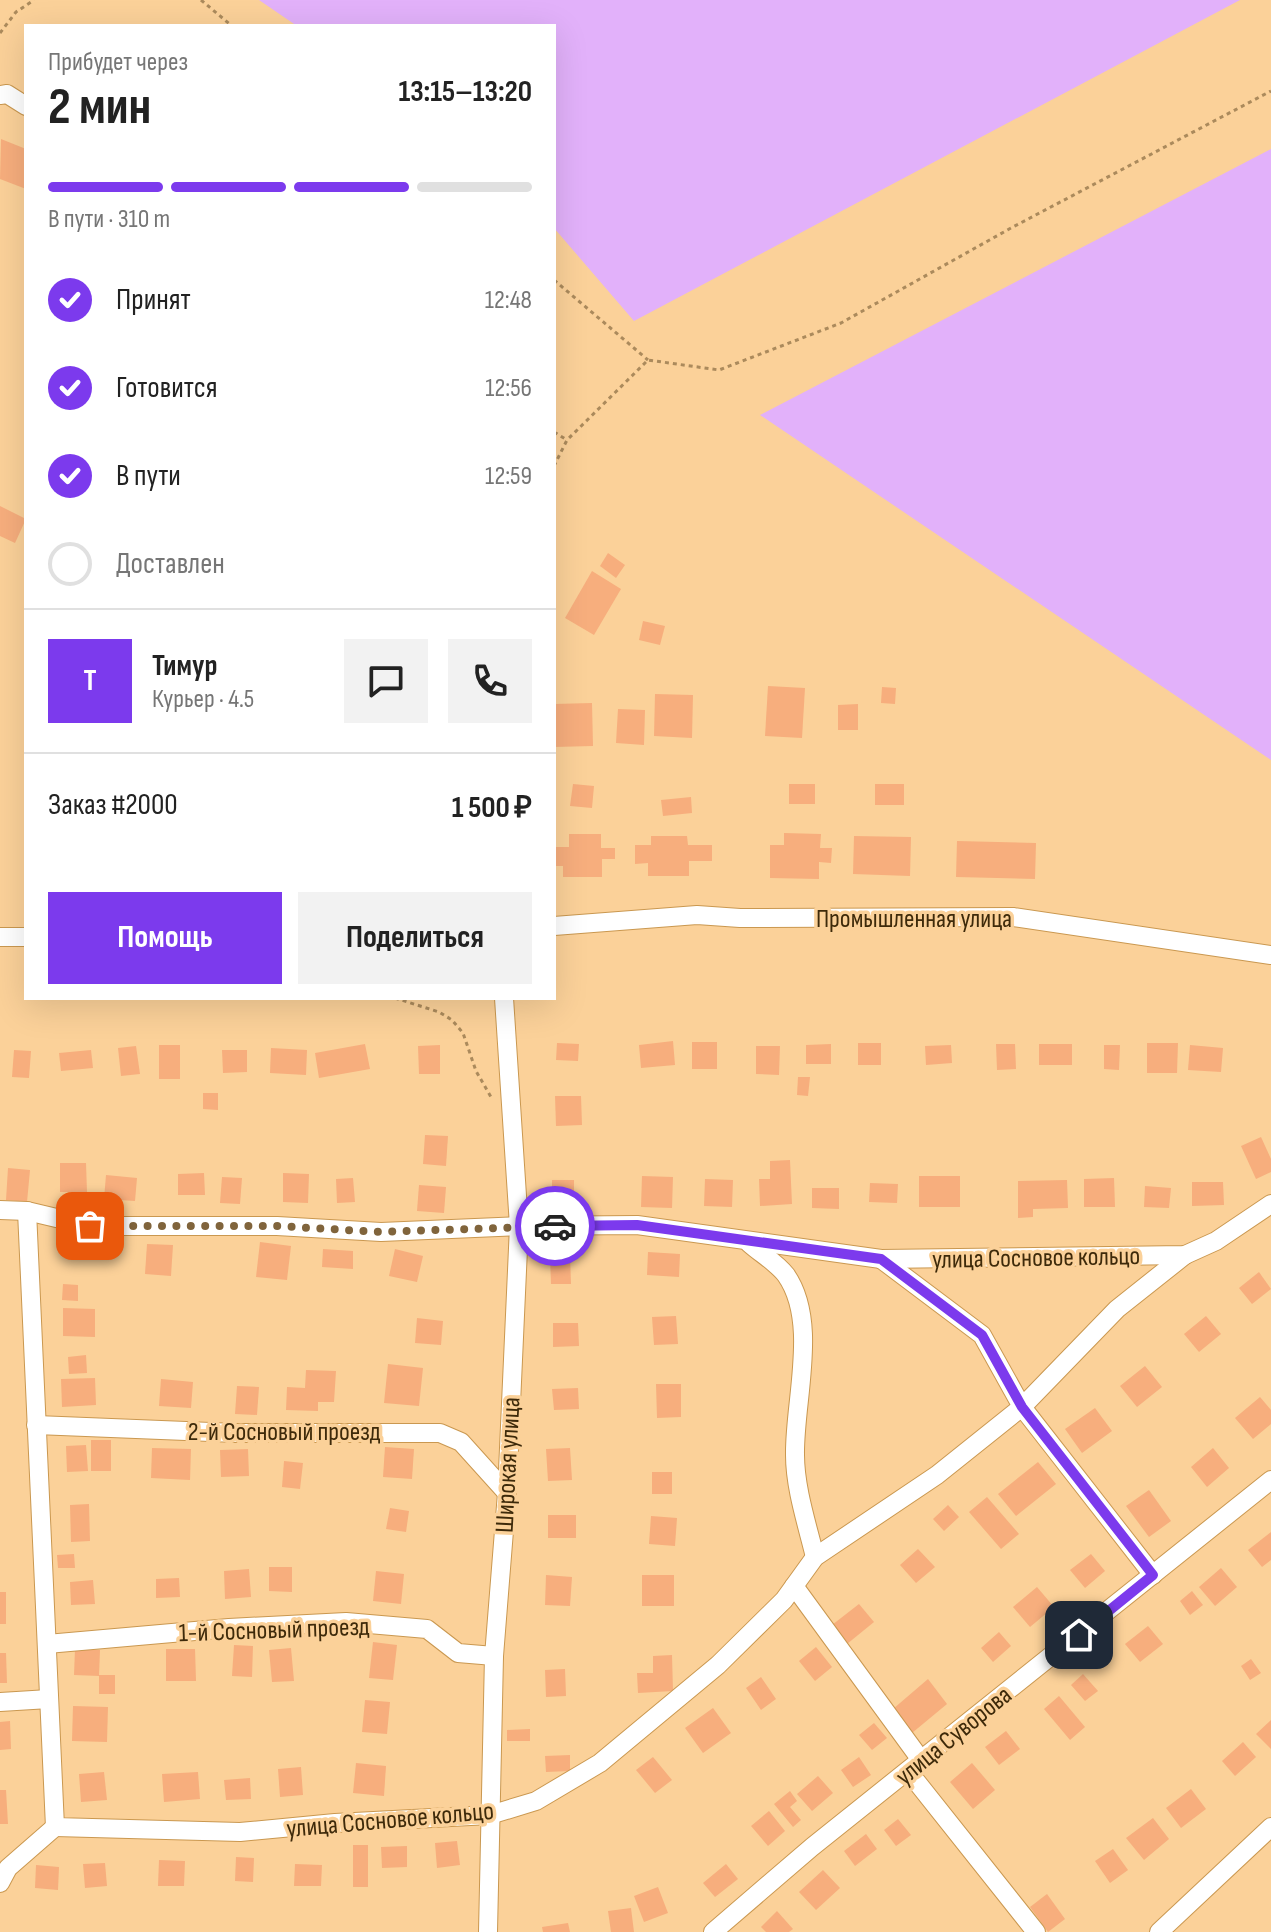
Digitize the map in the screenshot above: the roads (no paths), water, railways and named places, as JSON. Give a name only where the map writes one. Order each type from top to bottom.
[{"type":"street","points":[[0,95],[7,94],[24,105]]},
{"type":"street","name":"Промышленная улица","points":[[556,926],[697,915],[740,918],[1013,917],[1271,955]]},
{"type":"street","points":[[0,937],[24,938]]},
{"type":"street","name":"Широкая улица","points":[[488,1932],[494,1656],[507,1493],[519,1226],[504,1000]]},
{"type":"street","name":"улица Сосновое кольцо","points":[[55,1827],[240,1832],[335,1823],[490,1815],[536,1801],[600,1763],[718,1665],[784,1600],[815,1557],[937,1475],[1022,1407],[1117,1309],[1185,1255],[1216,1241],[1271,1204]]},
{"type":"street","name":"улица Сосновое кольцо","points":[[0,1210],[27,1211],[90,1226],[277,1226],[381,1232],[637,1225],[881,1259],[1185,1255]]},
{"type":"street","points":[[0,1883],[8,1868],[55,1827],[27,1211]]},
{"type":"street","points":[[746,1242],[784,1273],[797,1295],[803,1325],[795,1457],[815,1557]]},
{"type":"street","points":[[881,1259],[982,1335],[1022,1407],[1153,1575]]},
{"type":"street","name":"2-й Сосновый проезд","points":[[36,1425],[236,1433],[440,1433],[461,1442],[507,1493]]},
{"type":"street","name":"улица Суворова","points":[[713,1932],[812,1847],[1271,1480]]},
{"type":"street","points":[[794,1586],[915,1765],[1036,1932]]},
{"type":"street","name":"1-й Сосновый проезд","points":[[47,1644],[229,1628],[346,1622],[427,1629],[458,1653],[494,1656]]},
{"type":"street","points":[[0,1702],[49,1699]]},
{"type":"street","points":[[1159,1932],[1271,1827]]}]
